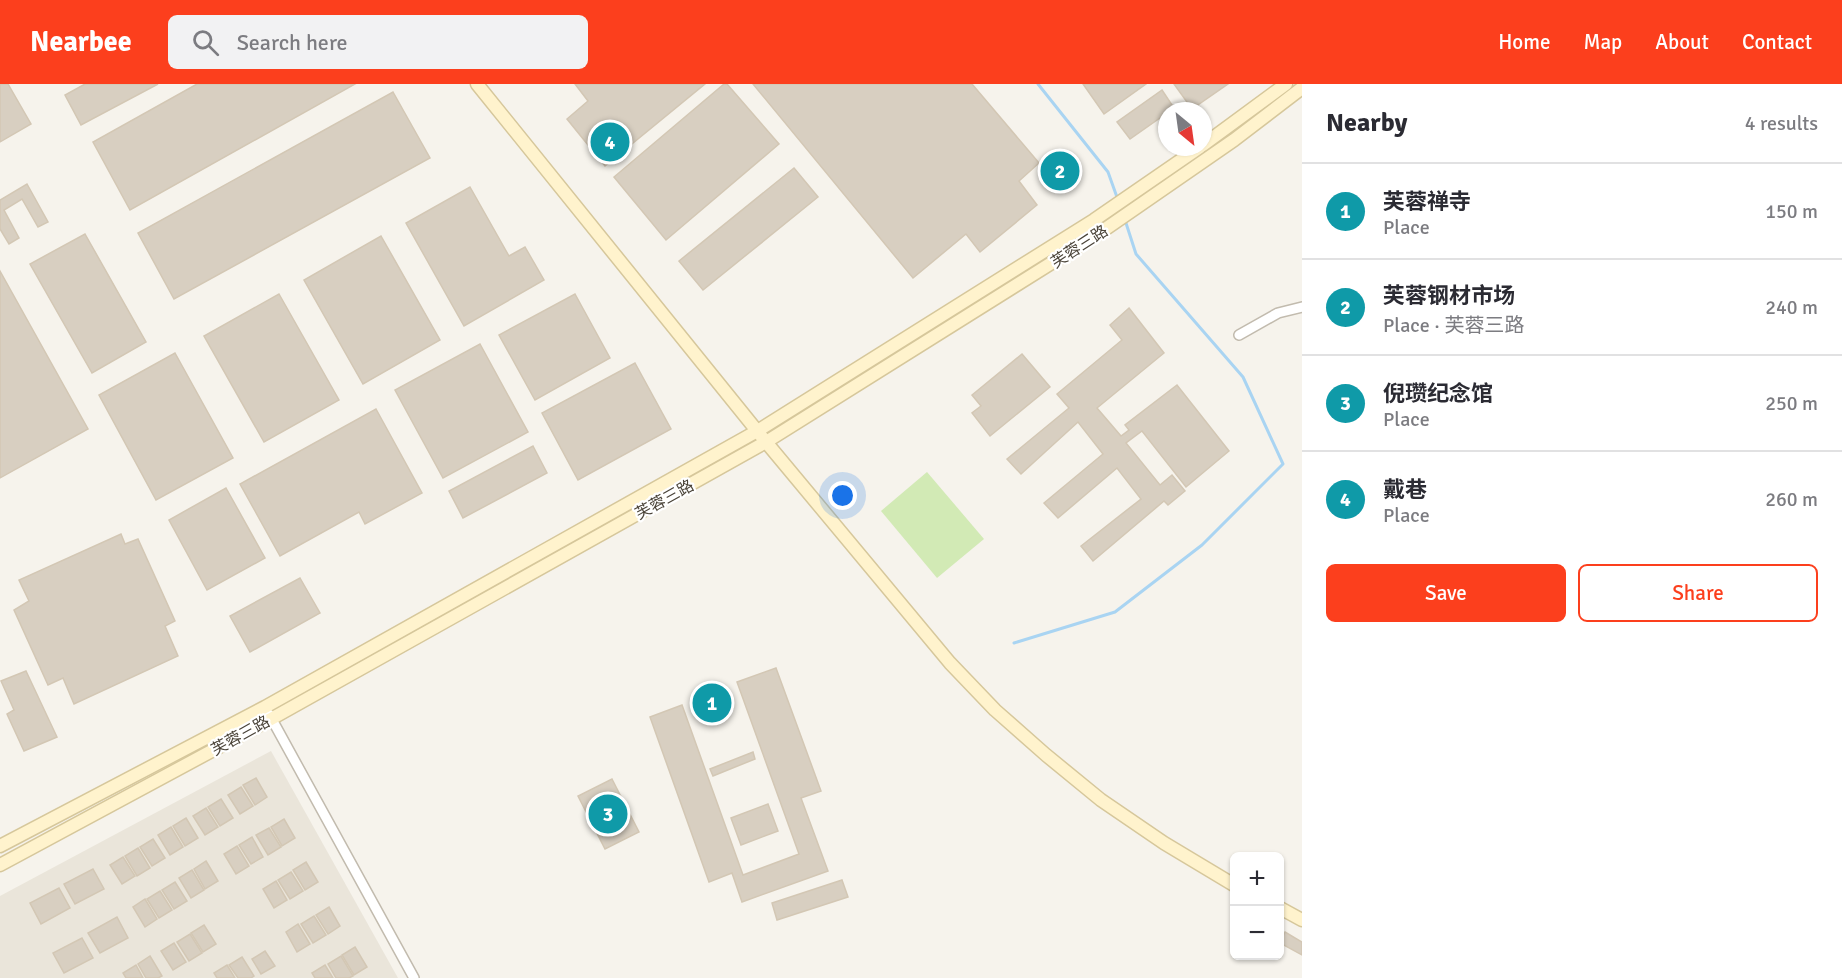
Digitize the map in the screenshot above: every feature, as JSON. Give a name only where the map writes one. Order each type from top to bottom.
[{"type":"main road","points":[[477,84],[757,431],[950,663],[995,710],[1101,800],[1164,843],[1230,883]]},
{"type":"main road","name":"芙蓉三路","points":[[1212,139],[1286,84]]},
{"type":"main road","name":"芙蓉三路","points":[[0,866],[766,442],[1101,232],[1233,140],[1302,88]]},
{"type":"main road","name":"芙蓉三路","points":[[0,846],[265,706],[757,431],[1094,220],[1187,156]]},
{"type":"main road","points":[[1284,910],[1302,920]]},
{"type":"street","points":[[1239,335],[1278,313],[1302,307]]},
{"type":"street","points":[[265,706],[414,978]]},
{"type":"shaded area","points":[[271,751],[398,978],[0,978],[0,896]]},
{"type":"green space","points":[[927,472],[984,539],[937,578],[881,511]]},
{"type":"building","points":[[0,84],[8,84],[31,124],[0,142]]},
{"type":"building","points":[[85,84],[158,84],[81,125],[65,95]]},
{"type":"building","points":[[197,84],[355,84],[130,210],[93,142]]},
{"type":"building","points":[[575,84],[705,84],[605,166],[567,119],[588,101]]},
{"type":"building","points":[[724,84],[727,84],[779,144],[666,240],[614,177]]},
{"type":"building","points":[[753,84],[972,84],[1039,163],[1019,181],[1037,205],[980,252],[966,234],[913,278]]},
{"type":"building","points":[[1083,84],[1146,84],[1104,114]]},
{"type":"building","points":[[1174,84],[1228,84],[1202,102],[1187,102]]},
{"type":"building","points":[[1162,90],[1170,102],[1158,102],[1158,119],[1130,139],[1117,122]]},
{"type":"building","points":[[393,92],[430,158],[174,299],[138,233]]},
{"type":"building","points":[[1062,153],[1079,172],[1058,190],[1041,171]]},
{"type":"building","points":[[794,168],[818,197],[703,290],[679,261]]},
{"type":"building","points":[[27,184],[48,222],[38,227],[22,199],[4,210],[19,238],[9,244],[0,229],[0,200]]},
{"type":"building","points":[[470,187],[509,256],[525,247],[544,280],[464,326],[406,223]]},
{"type":"building","points":[[85,234],[146,342],[92,373],[30,264]]},
{"type":"building","points":[[381,236],[440,340],[363,384],[304,280]]},
{"type":"building","points":[[0,271],[88,429],[0,478]]},
{"type":"building","points":[[279,294],[339,400],[264,442],[204,336]]},
{"type":"building","points":[[575,294],[610,358],[535,400],[499,335]]},
{"type":"building","points":[[1129,308],[1164,353],[1097,408],[1121,436],[1129,430],[1125,425],[1177,385],[1229,451],[1186,487],[1142,431],[1126,443],[1160,485],[1172,475],[1185,491],[1168,505],[1164,501],[1093,561],[1081,546],[1141,499],[1117,468],[1058,518],[1044,503],[1103,454],[1078,422],[1021,474],[1007,459],[1069,408],[1057,394],[1122,340],[1110,325]]},
{"type":"building","points":[[480,344],[528,432],[443,478],[395,390]]},
{"type":"building","points":[[175,353],[233,458],[156,500],[99,395]]},
{"type":"building","points":[[1022,354],[1050,387],[990,436],[972,413],[981,406],[972,395]]},
{"type":"building","points":[[635,363],[671,429],[578,480],[542,413]]},
{"type":"building","points":[[376,409],[422,493],[365,524],[359,512],[280,556],[240,484]]},
{"type":"building","points":[[533,446],[547,473],[463,518],[449,491]]},
{"type":"building","points":[[226,488],[265,558],[207,590],[169,520]]},
{"type":"building","points":[[121,534],[125,544],[138,539],[175,621],[165,626],[178,656],[74,704],[63,678],[48,685],[14,610],[29,601],[19,580]]},
{"type":"building","points":[[300,578],[320,613],[250,652],[230,616]]},
{"type":"building","points":[[776,668],[821,791],[801,798],[828,871],[742,902],[732,873],[709,882],[650,717],[682,705],[743,875],[799,854],[737,682]]},
{"type":"building","points":[[26,671],[57,737],[24,751],[7,714],[14,710],[1,681]]},
{"type":"building","points":[[725,686],[733,708],[699,720],[692,697]]},
{"type":"building","points":[[753,752],[755,759],[713,776],[710,769]]},
{"type":"building","points":[[256,778],[267,797],[255,805],[243,785]]},
{"type":"building","points":[[612,779],[639,832],[605,849],[578,796]]},
{"type":"building","points":[[241,787],[253,806],[240,814],[228,795]]},
{"type":"building","points":[[221,799],[233,818],[220,826],[208,807]]},
{"type":"building","points":[[768,804],[778,831],[741,845],[731,818]]},
{"type":"building","points":[[206,808],[218,827],[205,835],[193,816]]},
{"type":"building","points":[[186,818],[198,838],[185,846],[173,826]]},
{"type":"building","points":[[284,819],[295,838],[282,846],[271,827]]},
{"type":"building","points":[[171,827],[183,847],[170,855],[158,835]]},
{"type":"building","points":[[269,828],[281,847],[268,855],[256,835]]},
{"type":"building","points":[[252,837],[263,857],[251,864],[239,845]]},
{"type":"building","points":[[153,839],[165,858],[152,866],[140,847]]},
{"type":"building","points":[[237,846],[249,866],[236,874],[224,854]]},
{"type":"building","points":[[138,848],[150,868],[137,876],[125,856]]},
{"type":"building","points":[[123,857],[135,876],[122,884],[110,865]]},
{"type":"building","points":[[206,861],[218,881],[205,889],[194,869]]},
{"type":"building","points":[[306,862],[318,882],[305,890],[293,870]]},
{"type":"building","points":[[93,869],[104,889],[75,904],[64,884]]},
{"type":"building","points":[[192,870],[204,890],[191,898],[179,878]]},
{"type":"building","points":[[291,872],[303,891],[290,899],[278,880]]},
{"type":"building","points":[[842,880],[848,897],[777,920],[772,903]]},
{"type":"building","points":[[276,881],[287,900],[274,908],[263,889]]},
{"type":"building","points":[[175,882],[187,901],[174,909],[162,890]]},
{"type":"building","points":[[59,888],[70,908],[41,924],[30,903]]},
{"type":"building","points":[[160,891],[172,910],[159,918],[147,899]]},
{"type":"building","points":[[145,899],[157,919],[145,927],[133,907]]},
{"type":"building","points":[[329,907],[340,926],[328,934],[316,915]]},
{"type":"building","points":[[314,916],[326,935],[313,943],[301,924]]},
{"type":"building","points":[[117,917],[128,938],[100,953],[88,933]]},
{"type":"building","points":[[298,924],[310,944],[297,952],[286,932]]},
{"type":"building","points":[[204,925],[216,944],[203,952],[191,933]]},
{"type":"building","points":[[1285,932],[1302,942],[1302,955],[1284,945]]},
{"type":"building","points":[[190,934],[202,953],[189,961],[177,942]]},
{"type":"building","points":[[82,938],[93,958],[64,973],[53,953]]},
{"type":"building","points":[[174,943],[186,962],[173,970],[161,951]]},
{"type":"building","points":[[355,947],[367,967],[354,975],[342,955]]},
{"type":"building","points":[[265,951],[275,966],[261,974],[252,959]]},
{"type":"building","points":[[150,956],[162,976],[158,978],[146,978],[138,964]]},
{"type":"building","points":[[341,956],[353,976],[349,978],[336,978],[328,964]]},
{"type":"building","points":[[242,957],[254,976],[251,978],[238,978],[229,965]]},
{"type":"building","points":[[136,965],[143,978],[126,978],[123,973]]},
{"type":"building","points":[[227,965],[235,978],[217,978],[214,973]]},
{"type":"building","points":[[325,965],[333,978],[315,978],[312,973]]},
{"type":"waterway","points":[[1038,84],[1108,172],[1118,200]]},
{"type":"waterway","points":[[1014,643],[1115,612],[1202,545],[1283,464],[1243,377],[1136,254],[1125,220]]},
{"type":"place","name":"戴巷","points":[[610,142]]},
{"type":"place","name":"芙蓉钢材市场","points":[[1060,171]]},
{"type":"place","name":"芙蓉禅寺","points":[[712,703]]},
{"type":"place","name":"倪瓒纪念馆","points":[[608,814]]}]
